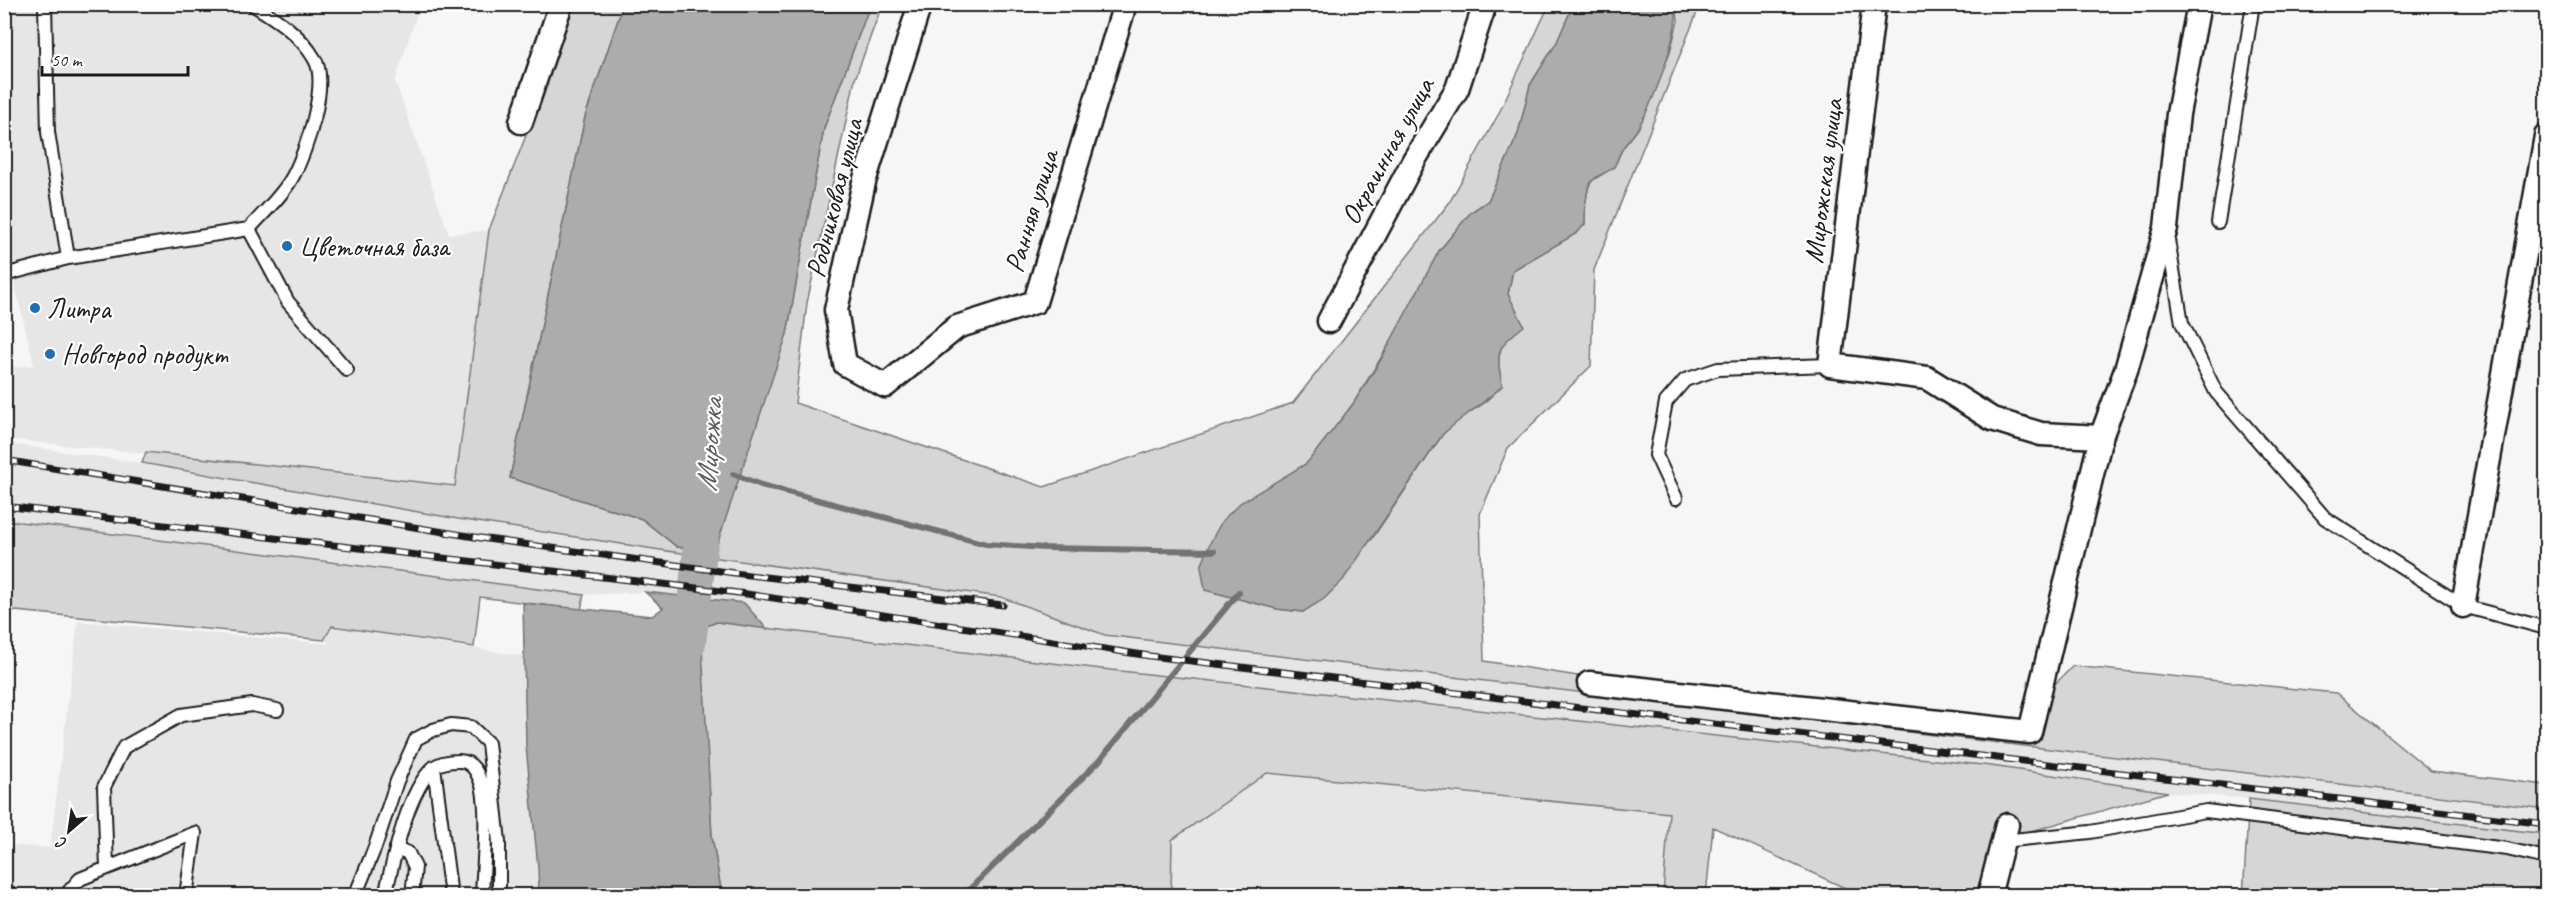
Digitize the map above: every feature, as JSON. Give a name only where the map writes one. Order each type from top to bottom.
[{"type":"street","points":[[521,122],[561,4]]},
{"type":"street","name":"Родниковая улица","points":[[885,386],[846,364],[836,310],[864,182],[920,4]]},
{"type":"street","name":"Ранняя улица","points":[[885,386],[957,327],[1035,302],[1125,4]]},
{"type":"street","name":"Окраинная улица","points":[[1329,321],[1414,160],[1457,89],[1485,4]]},
{"type":"street","name":"Мирожская улица","points":[[1830,365],[1874,4]]},
{"type":"street","points":[[1589,683],[2030,732],[2101,437],[2127,370],[2166,228],[2178,114],[2199,4]]},
{"type":"street","points":[[2463,606],[2547,136]]},
{"type":"street","points":[[1830,365],[1927,378],[1992,419],[2040,434],[2101,437]]},
{"type":"street","points":[[1989,896],[2005,833]]},
{"type":"lane","points":[[45,4],[48,132],[68,258]]},
{"type":"lane","points":[[4,274],[68,258],[249,229],[293,177],[321,91],[316,59],[288,26],[252,4]]},
{"type":"lane","points":[[2218,222],[2253,4]]},
{"type":"lane","points":[[2166,228],[2182,323],[2216,392],[2325,518],[2463,606],[2547,628]]},
{"type":"lane","points":[[249,229],[288,302],[347,370]]},
{"type":"lane","points":[[1676,498],[1656,455],[1666,402],[1685,380],[1719,369],[1830,365]]},
{"type":"lane","points":[[107,868],[104,787],[124,747],[181,715],[252,705],[277,710]]},
{"type":"lane","points":[[355,896],[375,847],[397,781],[416,739],[433,730],[451,725],[471,727],[488,743],[498,842],[499,896]]},
{"type":"lane","points":[[386,896],[396,848],[411,805],[422,783],[434,767],[449,760],[464,761],[474,767],[482,786],[484,814],[482,896]]},
{"type":"lane","points":[[434,767],[451,896]]},
{"type":"lane","points":[[2005,833],[2090,832],[2206,811],[2508,849],[2547,858]]},
{"type":"lane","points":[[65,896],[80,879],[195,833],[186,896]]},
{"type":"lane","points":[[396,848],[408,853],[415,867],[412,896]]},
{"type":"shaded area","points":[[5,5],[420,5],[395,81],[449,234],[489,230],[455,486],[5,439],[4,368],[34,365],[13,278],[5,191]]},
{"type":"shaded area","points":[[559,5],[623,5],[585,117],[510,478],[642,519],[677,547],[787,334],[824,128],[870,5],[882,5],[855,79],[807,303],[795,403],[1044,487],[1293,403],[1449,203],[1498,115],[1549,5],[1573,5],[1557,42],[1530,85],[1518,134],[1488,201],[1471,212],[1439,251],[1405,318],[1353,404],[1307,464],[1285,478],[1205,590],[1277,609],[1303,612],[1372,539],[1443,434],[1462,417],[1483,404],[1502,386],[1500,351],[1507,339],[1523,325],[1508,294],[1513,270],[1577,233],[1585,224],[1585,205],[1589,185],[1614,167],[1622,149],[1638,129],[1670,52],[1678,21],[1676,5],[1700,5],[1594,270],[1591,366],[1508,448],[1480,514],[1484,661],[1590,678],[2016,723],[2073,666],[2336,693],[2431,771],[2546,785],[2546,809],[1105,635],[1001,597],[667,551],[458,519],[142,463],[146,452],[455,486],[489,230],[527,133],[513,127]]},
{"type":"shaded area","points":[[5,443],[142,463],[458,519],[667,551],[1001,597],[1105,635],[2546,809],[2546,834],[2249,799],[2168,792],[1991,766],[1244,685],[767,629],[744,603],[645,592],[584,595],[5,520]]},
{"type":"shaded area","points":[[5,520],[584,595],[581,610],[480,597],[474,647],[332,626],[324,640],[5,610]]},
{"type":"shaded area","points":[[78,621],[329,644],[324,640],[332,626],[524,656],[526,746],[539,895],[5,895],[4,845],[50,848]]},
{"type":"shaded area","points":[[717,622],[1102,669],[1991,766],[2168,792],[2017,835],[1978,895],[1860,895],[1713,827],[1706,895],[1663,895],[1669,813],[1267,773],[1172,840],[1171,895],[722,895],[712,837],[701,643],[701,628]]},
{"type":"shaded area","points":[[1267,773],[1670,811],[1663,895],[1171,896],[1172,840]]},
{"type":"shaded area","points":[[2249,799],[2546,834],[2546,895],[2243,896]]},
{"type":"water","points":[[623,5],[870,5],[824,128],[787,334],[715,551],[677,547],[642,519],[510,478],[585,117]]},
{"type":"water","points":[[1573,5],[1676,5],[1674,32],[1659,83],[1636,132],[1623,148],[1615,165],[1590,183],[1586,200],[1585,224],[1577,233],[1513,270],[1508,294],[1524,326],[1503,345],[1500,351],[1502,386],[1443,434],[1343,580],[1324,599],[1303,612],[1277,609],[1205,590],[1201,567],[1222,521],[1240,503],[1307,463],[1353,404],[1380,361],[1439,251],[1471,212],[1488,201],[1518,134],[1530,85],[1557,42]]},
{"type":"water","points":[[645,592],[744,603],[767,629],[717,622],[701,628],[712,837],[722,895],[539,895],[526,746],[523,603],[652,616],[663,608]]},
{"type":"waterway","points":[[733,474],[761,485],[986,544],[1045,548],[1214,551]]},
{"type":"waterway","name":"Мирожка","points":[[689,643],[706,502]]},
{"type":"waterway","points":[[963,896],[1099,761],[1239,592]]},
{"type":"railway","points":[[4,460],[487,539],[749,575],[1003,605]]},
{"type":"railway","points":[[4,506],[747,594],[1150,656],[2546,824]]},
{"type":"place","name":"Цветочная база","points":[[287,246]]},
{"type":"place","name":"Литра","points":[[35,308]]},
{"type":"place","name":"Новгород продукт","points":[[50,354]]}]
